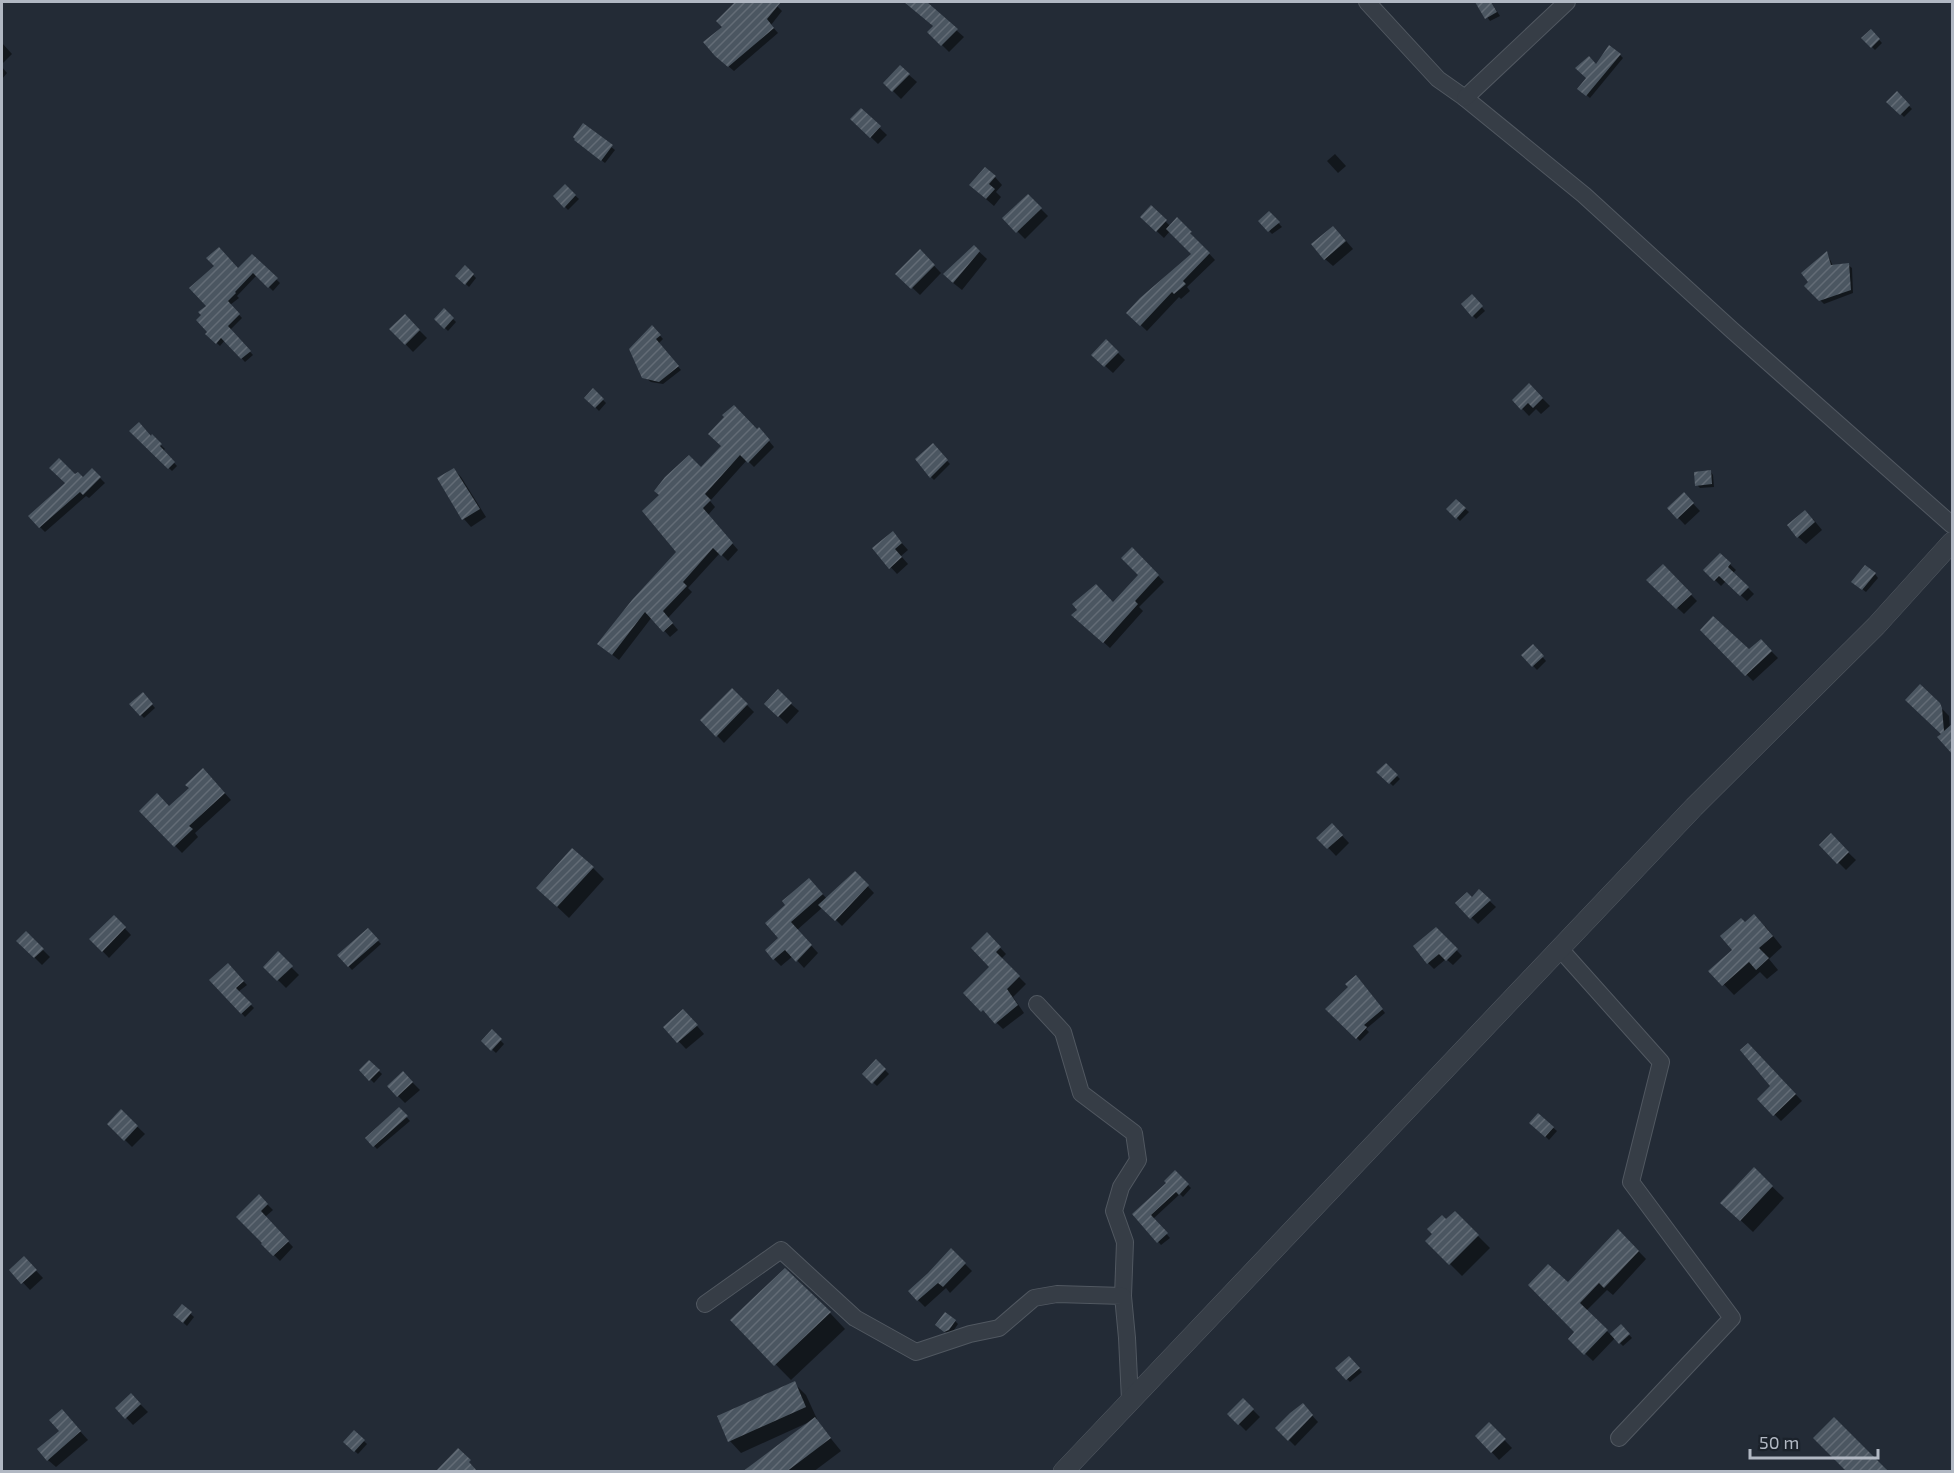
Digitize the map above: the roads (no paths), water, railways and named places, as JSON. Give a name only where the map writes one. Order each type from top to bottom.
[{"type":"street","points":[[1367,2],[1438,80],[1465,98],[1584,195],[1742,339],[1953,525]]},
{"type":"street","points":[[1465,98],[1566,2]]},
{"type":"street","points":[[1063,1472],[1695,807],[1876,626],[1953,542]]},
{"type":"street","points":[[1561,950],[1661,1062],[1631,1182],[1732,1318],[1619,1438]]},
{"type":"street","points":[[1037,1004],[1063,1032],[1081,1093],[1134,1133],[1138,1160],[1121,1187],[1114,1211],[1125,1242],[1123,1296],[1130,1400]]},
{"type":"street","points":[[705,1304],[781,1250],[855,1318],[915,1352],[970,1334],[999,1328],[1034,1298],[1057,1294],[1123,1296]]}]
